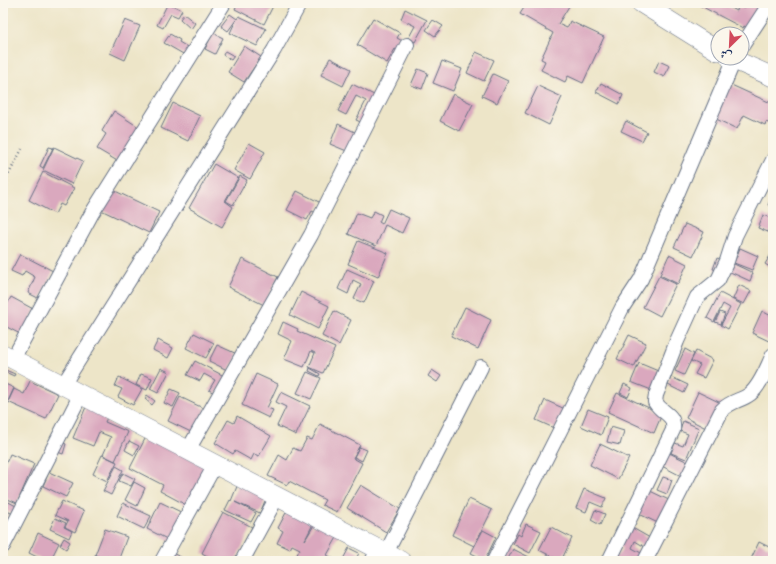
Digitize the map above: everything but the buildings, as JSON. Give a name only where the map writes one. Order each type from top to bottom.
[{"type":"street","points":[[224,3],[92,213],[8,356],[277,497],[384,556],[481,367]]},
{"type":"street","points":[[63,385],[274,50],[300,3]]},
{"type":"street","points":[[641,3],[710,42]]},
{"type":"street","points":[[750,30],[770,3]]},
{"type":"street","points":[[188,450],[311,235],[408,45]]},
{"type":"street","points":[[750,65],[773,77]]},
{"type":"street","points":[[494,561],[622,308],[641,279],[728,66]]},
{"type":"street","points":[[609,561],[673,430],[674,422],[671,416],[659,409],[654,402],[677,341],[697,297],[718,280],[727,261],[735,236],[773,160]]},
{"type":"street","points":[[645,561],[722,410],[731,402],[744,398],[755,389],[773,355]]},
{"type":"street","points":[[3,546],[81,394]]},
{"type":"street","points":[[162,561],[216,465]]},
{"type":"street","points":[[242,561],[277,497]]},
{"type":"path","points":[[3,185],[22,149]]}]
